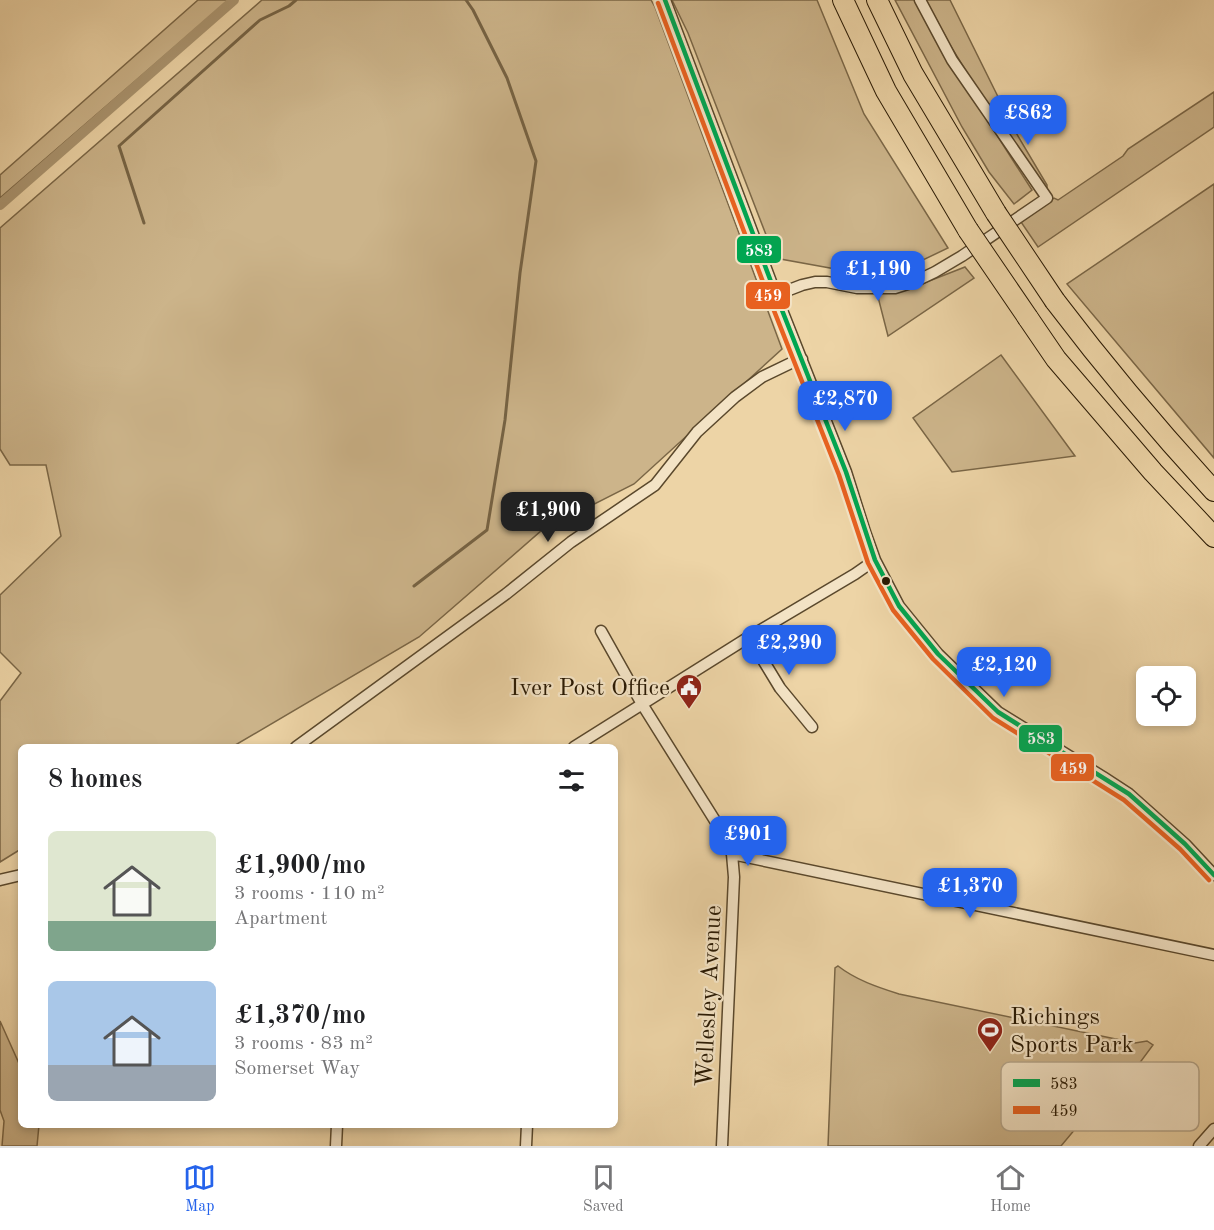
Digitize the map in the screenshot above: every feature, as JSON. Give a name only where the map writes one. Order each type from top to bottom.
[{"type":"highway","points":[[843,0],[886,90],[968,230],[1028,318],[1056,358],[1152,472],[1214,537]]},
{"type":"highway","points":[[877,0],[913,74],[1028,263],[1091,349],[1174,448],[1214,491]]},
{"type":"street","points":[[665,0],[776,295],[846,472],[875,560],[898,606],[938,654],[998,712],[1129,794],[1185,844],[1214,874]]},
{"type":"street","points":[[776,295],[815,282],[857,288],[895,288],[914,282],[962,256],[1047,198],[952,60],[920,0]]},
{"type":"street","points":[[300,744],[507,594],[572,542],[655,485],[697,432],[735,397],[762,377],[802,359]]},
{"type":"street","points":[[579,744],[875,560]]},
{"type":"street","name":"Wellesley Avenue","points":[[601,632],[732,854],[734,877],[722,1146]]},
{"type":"street","points":[[749,637],[780,688],[812,727]]},
{"type":"street","points":[[732,854],[1214,955]]},
{"type":"street","points":[[0,880],[18,876]]},
{"type":"street","points":[[336,1146],[337,1128]]},
{"type":"street","points":[[526,1146],[527,1128]]},
{"type":"street","points":[[1199,1146],[1214,1129]]},
{"type":"shaded area","points":[[198,0],[229,0],[0,198],[0,175]]},
{"type":"shaded area","points":[[262,0],[651,0],[782,349],[634,484],[541,531],[419,637],[237,744],[18,744],[18,851],[0,862],[0,701],[21,673],[0,652],[0,595],[61,536],[46,465],[10,465],[0,449],[0,228]]},
{"type":"shaded area","points":[[672,0],[817,0],[864,114],[948,248],[885,278],[775,258],[688,33]]},
{"type":"shaded area","points":[[895,0],[919,0],[959,73],[1032,190],[1014,204],[989,172],[962,127]]},
{"type":"shaded area","points":[[926,0],[950,0],[1015,131],[1047,185],[1047,190],[985,102]]},
{"type":"shaded area","points":[[1214,92],[1214,127],[1038,247],[1021,222],[1054,198],[1058,200],[1123,156],[1128,149]]},
{"type":"shaded area","points":[[1214,184],[1214,458],[1067,284]]},
{"type":"shaded area","points":[[965,267],[974,278],[888,336],[877,293],[919,285]]},
{"type":"shaded area","points":[[1001,355],[1075,456],[952,472],[913,418]]},
{"type":"shaded area","name":"Richings Sports Park","points":[[838,966],[859,979],[899,994],[1135,1043],[1147,1041],[1153,1045],[1140,1062],[1001,1062],[1001,1131],[1074,1131],[1061,1146],[828,1146],[835,968]]},
{"type":"shaded area","points":[[0,1021],[18,1061],[18,1128],[39,1128],[37,1146],[2,1146],[4,1121],[0,1110]]},
{"type":"waterway","points":[[0,205],[234,0]]},
{"type":"waterway","points":[[144,223],[119,146],[260,20],[289,6],[296,0]]},
{"type":"waterway","points":[[414,586],[487,530],[505,420],[520,273],[536,161],[507,78],[466,0]]},
{"type":"transit line","name":"583","points":[[665,0],[776,295],[846,472],[875,560],[899,606],[938,654],[998,712],[1129,794],[1185,844],[1214,875]]},
{"type":"transit line","name":"459","points":[[658,3],[769,298],[839,475],[868,563],[893,610],[933,659],[993,718],[1124,800],[1180,849],[1209,880]]},
{"type":"place","name":"Iver Post Office","points":[[689,710]]},
{"type":"place","name":"Richings Sports Park","points":[[990,1053]]}]
